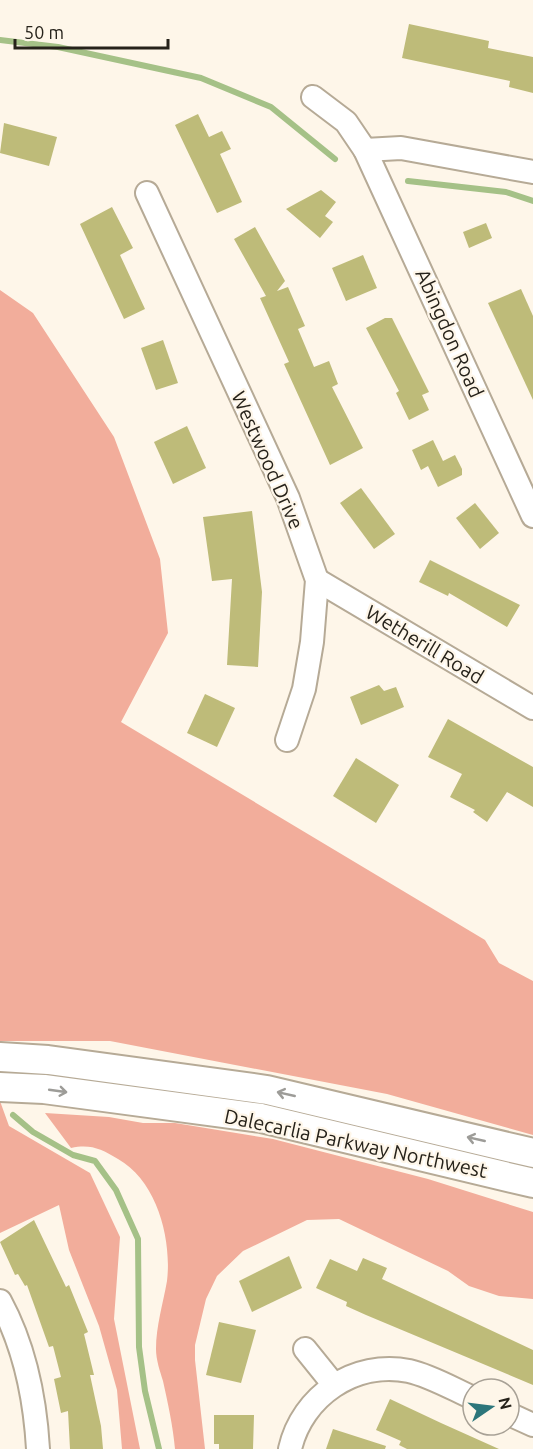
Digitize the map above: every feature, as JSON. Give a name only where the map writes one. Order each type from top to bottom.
[{"type":"main road","name":"Dalecarlia Parkway Northwest","points":[[0,1057],[48,1060],[267,1090],[533,1153]]},
{"type":"main road","name":"Dalecarlia Parkway Northwest","points":[[0,1087],[44,1089],[261,1118],[533,1183]]},
{"type":"street","name":"Abingdon Road","points":[[313,97],[346,122],[365,150],[533,516]]},
{"type":"street","points":[[365,150],[401,148],[533,172]]},
{"type":"street","name":"Westwood Drive","points":[[147,193],[288,498],[317,580],[312,642],[304,689],[287,740]]},
{"type":"street","name":"Wetherill Road","points":[[317,580],[533,708]]},
{"type":"street","points":[[0,1301],[15,1330],[27,1368],[38,1449]]},
{"type":"street","points":[[305,1349],[334,1385]]},
{"type":"street","points":[[290,1449],[298,1427],[308,1410],[334,1385],[370,1371],[396,1369],[421,1374],[461,1392]]},
{"type":"shaded area","points":[[0,290],[33,313],[114,437],[160,559],[168,633],[121,722],[485,940],[499,963],[533,981],[533,1135],[387,1094],[110,1041],[0,1041]]},
{"type":"shaded area","points":[[0,1101],[9,1126],[90,1173],[120,1237],[114,1319],[140,1449],[122,1449],[117,1390],[99,1326],[69,1250],[59,1205],[0,1233]]},
{"type":"shaded area","points":[[45,1113],[109,1117],[143,1123],[175,1123],[273,1139],[428,1179],[533,1212],[533,1299],[499,1296],[469,1286],[448,1271],[339,1219],[307,1220],[243,1251],[217,1276],[206,1299],[195,1345],[205,1449],[175,1449],[156,1353],[157,1332],[168,1265],[167,1247],[159,1212],[143,1181],[132,1169],[101,1150],[90,1147],[71,1148]]},
{"type":"building","points":[[409,24],[489,41],[488,48],[533,57],[533,93],[509,87],[510,81],[402,58]]},
{"type":"building","points":[[198,114],[209,137],[222,131],[231,149],[220,154],[242,202],[217,213],[175,125]]},
{"type":"building","points":[[4,123],[57,137],[49,166],[0,153]]},
{"type":"building","points":[[321,190],[336,202],[325,216],[333,222],[320,238],[286,209]]},
{"type":"building","points":[[112,207],[133,248],[120,255],[145,309],[124,319],[80,224]]},
{"type":"building","points":[[486,223],[492,238],[469,248],[463,232]]},
{"type":"building","points":[[255,227],[285,281],[277,291],[288,287],[305,326],[298,329],[314,367],[329,361],[338,384],[332,387],[363,448],[330,465],[284,364],[289,362],[260,298],[266,296],[234,239]]},
{"type":"building","points":[[363,255],[377,288],[346,301],[332,268]]},
{"type":"building","points":[[521,289],[533,316],[533,400],[488,303]]},
{"type":"building","points":[[385,318],[392,318],[429,392],[422,395],[429,410],[409,420],[396,393],[399,391],[366,328]]},
{"type":"building","points":[[163,340],[178,383],[156,390],[141,348]]},
{"type":"building","points":[[187,426],[206,468],[173,484],[154,442]]},
{"type":"building","points":[[433,440],[443,461],[455,455],[462,469],[462,475],[438,487],[428,466],[421,470],[412,450]]},
{"type":"building","points":[[361,488],[395,534],[374,549],[340,503]]},
{"type":"building","points":[[475,503],[499,533],[480,549],[456,518]]},
{"type":"building","points":[[252,511],[262,592],[258,667],[227,665],[232,579],[212,581],[203,517]]},
{"type":"building","points":[[430,560],[520,605],[507,627],[449,593],[448,596],[419,582]]},
{"type":"building","points":[[379,685],[384,691],[396,687],[404,707],[361,725],[350,697]]},
{"type":"building","points":[[205,694],[235,708],[217,747],[187,733]]},
{"type":"building","points":[[448,719],[533,767],[533,807],[507,792],[487,822],[473,812],[475,810],[450,797],[462,774],[428,757]]},
{"type":"building","points":[[356,758],[399,785],[376,823],[333,796]]},
{"type":"building","points":[[34,1220],[66,1287],[69,1285],[88,1332],[84,1334],[94,1375],[90,1375],[101,1426],[103,1449],[70,1449],[68,1411],[61,1413],[54,1379],[61,1377],[53,1346],[49,1347],[27,1285],[25,1286],[18,1274],[15,1275],[0,1242]]},
{"type":"building","points":[[289,1256],[302,1288],[252,1312],[239,1281]]},
{"type":"building","points":[[363,1258],[387,1268],[382,1279],[533,1350],[533,1385],[521,1380],[521,1377],[514,1377],[366,1315],[346,1306],[347,1302],[316,1288],[330,1259],[357,1271]]},
{"type":"building","points":[[219,1322],[256,1330],[241,1383],[206,1375]]},
{"type":"building","points":[[390,1399],[461,1432],[461,1437],[472,1437],[499,1449],[407,1449],[399,1445],[401,1441],[376,1430]]},
{"type":"building","points":[[214,1415],[254,1415],[253,1449],[219,1449],[219,1444],[214,1444]]},
{"type":"building","points":[[333,1429],[386,1446],[385,1449],[326,1449]]},
{"type":"waterway","points":[[0,40],[58,47],[201,78],[271,107],[335,159]]},
{"type":"waterway","points":[[408,181],[506,192],[533,201]]},
{"type":"waterway","points":[[13,1115],[33,1132],[73,1155],[95,1161],[116,1190],[138,1239],[139,1347],[145,1391],[159,1449]]}]
